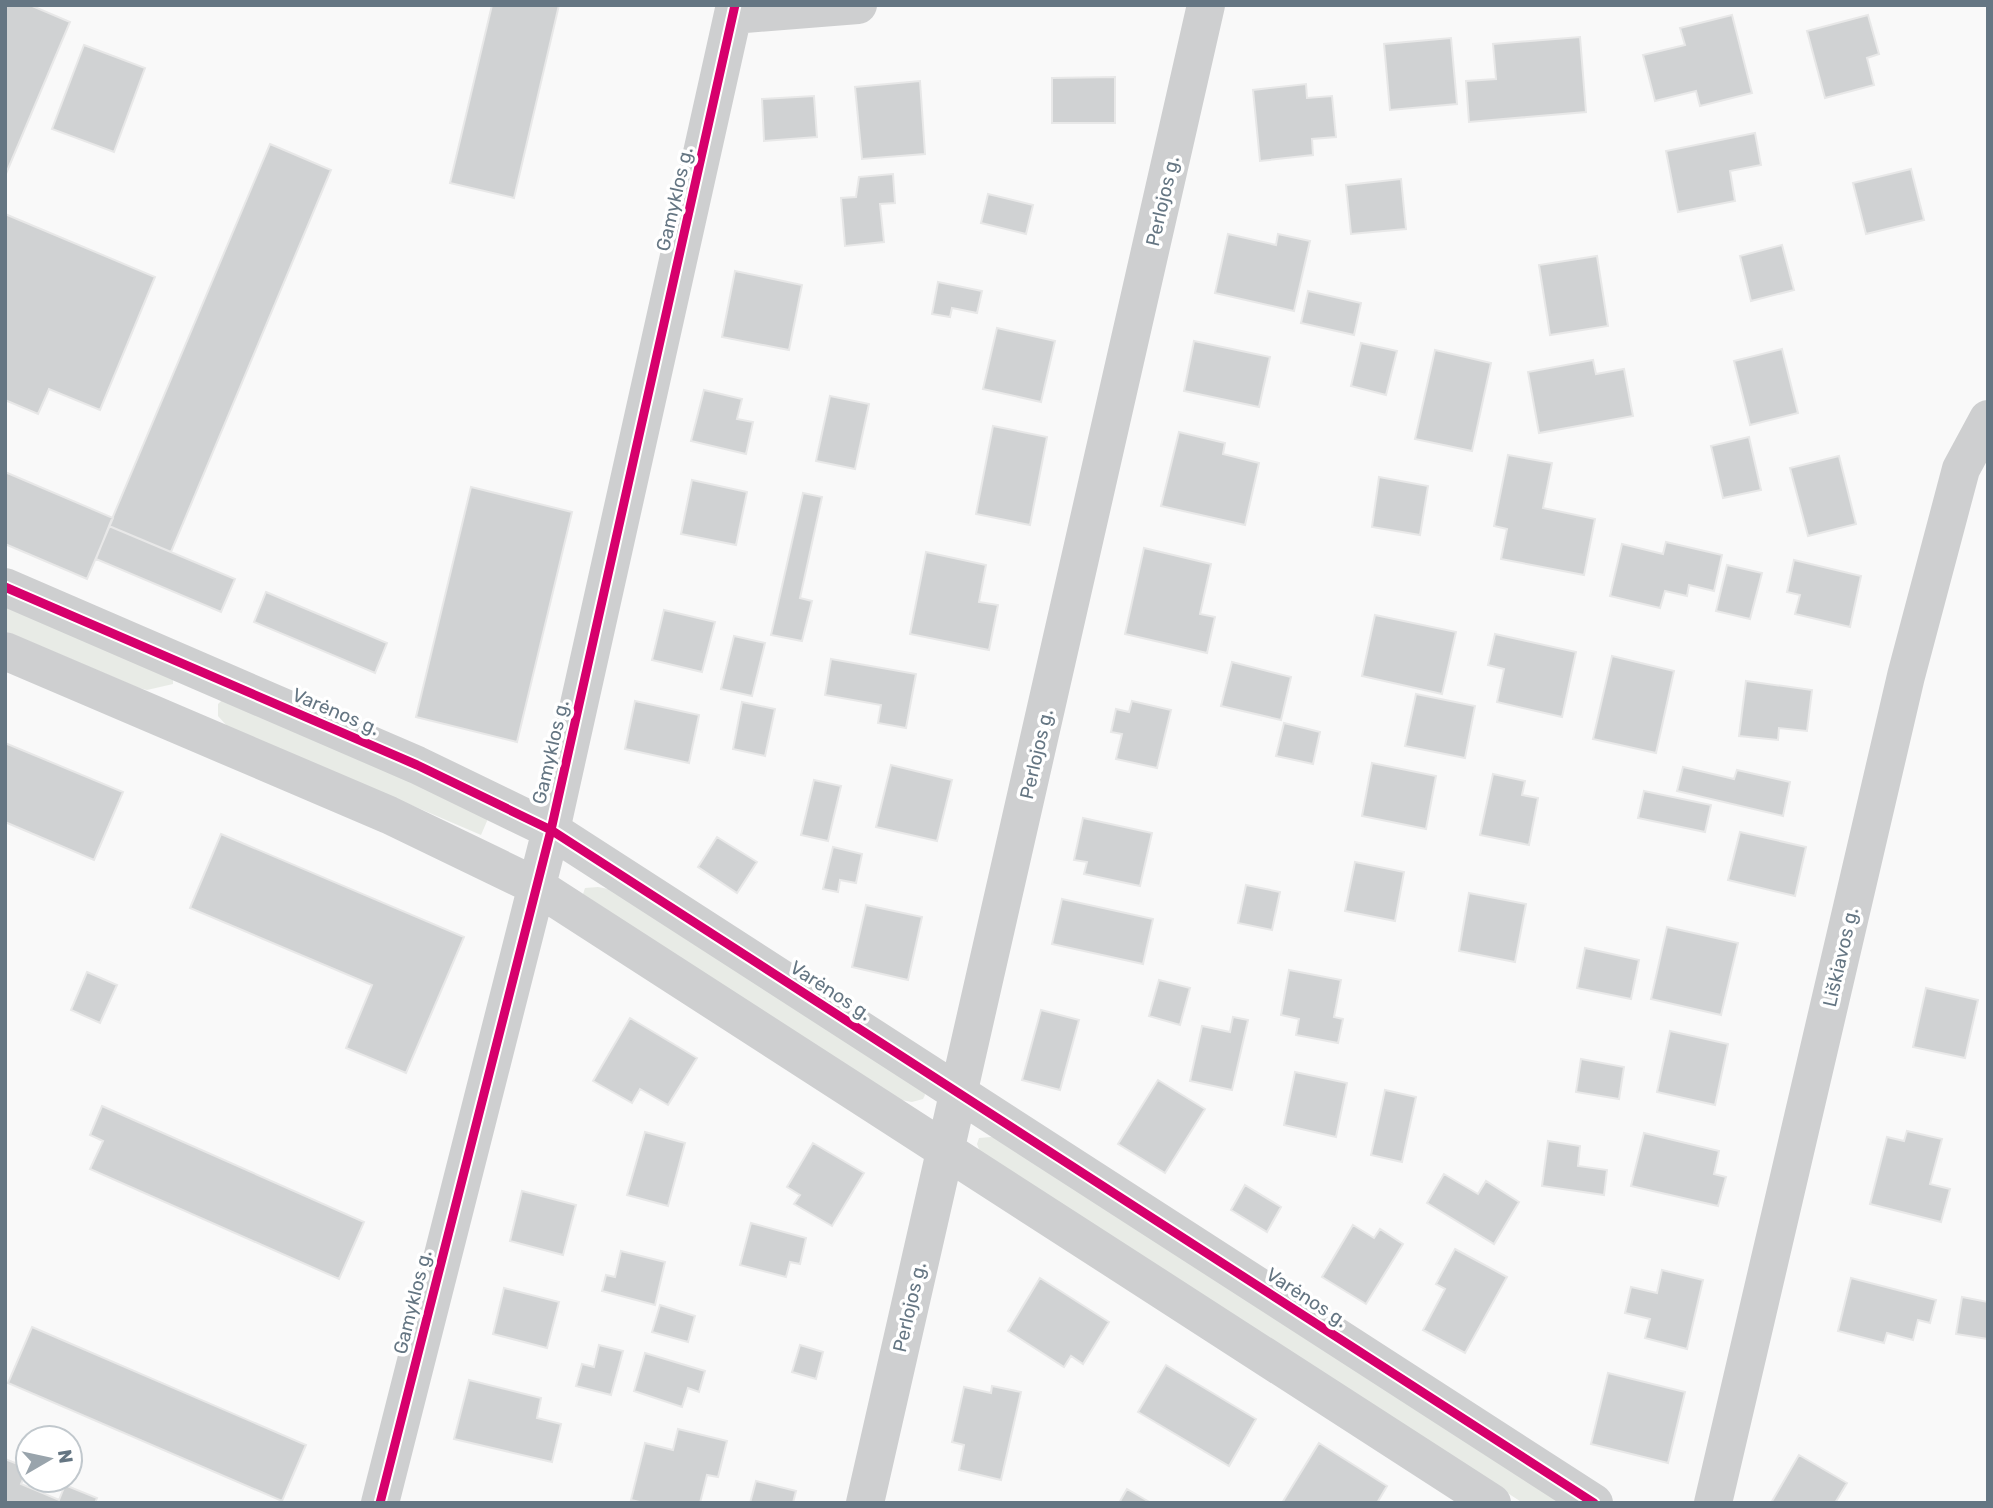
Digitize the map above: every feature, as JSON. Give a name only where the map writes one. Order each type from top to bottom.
[{"type":"street","points":[[734,10],[858,5]]},
{"type":"street","name":"Perlojos g.","points":[[865,1503],[1206,5]]},
{"type":"street","name":"Gamyklos g.","points":[[380,1503],[551,830],[734,10]]},
{"type":"street","name":"Liškiavos g.","points":[[1713,1503],[1906,676],[1961,469],[1988,419]]},
{"type":"street","name":"Varėnos g.","points":[[5,587],[418,765],[551,830],[1594,1503]]},
{"type":"street","points":[[5,650],[389,815],[536,886],[1492,1503]]},
{"type":"shaded area","points":[[5,605],[173,678],[173,684],[147,690],[139,688],[5,631]]},
{"type":"shaded area","points":[[223,699],[490,814],[481,835],[227,726],[218,716],[218,704]]},
{"type":"shaded area","points":[[598,887],[619,891],[923,1087],[923,1099],[912,1102],[891,1098],[583,894],[585,888]]},
{"type":"shaded area","points":[[979,1138],[1004,1139],[1566,1503],[1523,1503],[980,1152],[977,1144]]},
{"type":"building","points":[[5,5],[30,5],[70,22],[5,176]]},
{"type":"building","points":[[492,5],[559,5],[514,198],[450,183]]},
{"type":"building","points":[[1732,15],[1752,93],[1700,106],[1696,91],[1655,101],[1643,55],[1685,45],[1680,28]]},
{"type":"building","points":[[1868,15],[1879,54],[1867,58],[1874,85],[1825,98],[1807,31]]},
{"type":"building","points":[[1580,37],[1586,112],[1469,122],[1466,81],[1496,79],[1493,44]]},
{"type":"building","points":[[1451,38],[1457,104],[1390,110],[1384,44]]},
{"type":"building","points":[[84,45],[145,68],[114,152],[52,129]]},
{"type":"building","points":[[1115,77],[1115,123],[1052,123],[1052,78]]},
{"type":"building","points":[[920,81],[925,154],[862,159],[855,87]]},
{"type":"building","points":[[1306,84],[1307,98],[1332,96],[1336,137],[1312,139],[1313,155],[1260,161],[1253,90]]},
{"type":"building","points":[[814,96],[817,137],[764,141],[762,99]]},
{"type":"building","points":[[1755,133],[1761,165],[1730,171],[1735,201],[1678,212],[1666,151]]},
{"type":"building","points":[[270,144],[331,170],[171,552],[109,526]]},
{"type":"building","points":[[1911,169],[1924,220],[1866,234],[1853,183]]},
{"type":"building","points":[[893,174],[895,203],[880,204],[884,242],[845,246],[841,198],[856,197],[859,177]]},
{"type":"building","points":[[1401,179],[1406,229],[1351,234],[1346,185]]},
{"type":"building","points":[[988,194],[1033,205],[1026,234],[981,223]]},
{"type":"building","points":[[5,214],[155,277],[100,410],[49,389],[38,414],[5,400]]},
{"type":"building","points":[[1228,234],[1276,245],[1278,234],[1310,241],[1294,311],[1215,293]]},
{"type":"building","points":[[1782,245],[1794,290],[1751,301],[1740,256]]},
{"type":"building","points":[[1597,256],[1608,326],[1550,335],[1539,265]]},
{"type":"building","points":[[735,271],[802,285],[789,350],[722,337]]},
{"type":"building","points":[[938,282],[982,291],[977,313],[952,308],[950,317],[932,314]]},
{"type":"building","points":[[1308,291],[1361,303],[1354,335],[1301,323]]},
{"type":"building","points":[[997,328],[1055,341],[1041,402],[983,389]]},
{"type":"building","points":[[1194,341],[1270,357],[1259,407],[1184,391]]},
{"type":"building","points":[[1361,343],[1397,351],[1386,395],[1351,386]]},
{"type":"building","points":[[1782,349],[1798,413],[1750,425],[1734,361]]},
{"type":"building","points":[[1435,350],[1491,363],[1472,451],[1415,439]]},
{"type":"building","points":[[1593,360],[1596,374],[1624,369],[1633,416],[1539,433],[1528,372]]},
{"type":"building","points":[[704,390],[742,399],[737,419],[753,422],[746,454],[691,441]]},
{"type":"building","points":[[830,396],[869,404],[855,469],[816,461]]},
{"type":"building","points":[[993,426],[1047,437],[1030,525],[976,514]]},
{"type":"building","points":[[1179,432],[1225,443],[1223,454],[1259,463],[1245,525],[1161,506]]},
{"type":"building","points":[[1749,437],[1761,490],[1723,498],[1711,446]]},
{"type":"building","points":[[1508,455],[1552,463],[1543,508],[1595,519],[1584,575],[1501,559],[1507,529],[1494,526]]},
{"type":"building","points":[[1839,456],[1856,524],[1808,536],[1790,468]]},
{"type":"building","points":[[5,472],[113,518],[87,579],[5,544]]},
{"type":"building","points":[[1379,477],[1428,486],[1420,535],[1372,527]]},
{"type":"building","points":[[692,480],[747,492],[736,545],[681,534]]},
{"type":"building","points":[[471,487],[572,512],[517,742],[416,717]]},
{"type":"building","points":[[803,493],[822,497],[800,598],[812,601],[802,641],[771,635]]},
{"type":"building","points":[[109,526],[235,579],[221,612],[96,559]]},
{"type":"building","points":[[1666,542],[1722,555],[1714,591],[1689,585],[1687,596],[1665,591],[1660,608],[1610,596],[1622,544],[1663,554]]},
{"type":"building","points":[[1144,548],[1211,564],[1200,614],[1215,617],[1207,653],[1125,634]]},
{"type":"building","points":[[926,552],[986,565],[979,602],[998,605],[989,650],[910,634]]},
{"type":"building","points":[[1794,560],[1861,576],[1850,627],[1795,614],[1800,595],[1787,592]]},
{"type":"building","points":[[1727,565],[1762,573],[1750,619],[1716,611]]},
{"type":"building","points":[[266,592],[387,643],[375,673],[254,622]]},
{"type":"building","points":[[664,610],[715,622],[702,672],[652,660]]},
{"type":"building","points":[[1375,615],[1456,632],[1442,694],[1362,676]]},
{"type":"building","points":[[1495,634],[1576,652],[1562,717],[1497,702],[1504,669],[1488,665]]},
{"type":"building","points":[[734,636],[765,643],[752,696],[721,689]]},
{"type":"building","points":[[1612,656],[1674,671],[1656,753],[1593,739]]},
{"type":"building","points":[[831,659],[916,674],[906,728],[878,723],[881,705],[825,695]]},
{"type":"building","points":[[1232,662],[1291,677],[1281,720],[1221,706]]},
{"type":"building","points":[[1746,681],[1812,690],[1807,731],[1779,728],[1778,740],[1739,736]]},
{"type":"building","points":[[1416,694],[1475,706],[1465,758],[1405,746]]},
{"type":"building","points":[[635,701],[699,715],[689,763],[625,749]]},
{"type":"building","points":[[1132,701],[1171,710],[1157,768],[1116,759],[1122,734],[1111,732],[1116,709],[1129,712]]},
{"type":"building","points":[[742,702],[775,709],[765,756],[733,749]]},
{"type":"building","points":[[1284,723],[1320,732],[1313,764],[1276,756]]},
{"type":"building","points":[[5,743],[123,792],[94,860],[5,822]]},
{"type":"building","points":[[1372,763],[1436,776],[1426,829],[1362,816]]},
{"type":"building","points":[[891,765],[952,780],[937,841],[876,827]]},
{"type":"building","points":[[1683,767],[1734,779],[1737,770],[1790,782],[1783,816],[1677,791]]},
{"type":"building","points":[[1493,774],[1525,781],[1522,795],[1538,798],[1529,845],[1480,835]]},
{"type":"building","points":[[814,780],[841,786],[828,841],[801,835]]},
{"type":"building","points":[[1644,791],[1711,805],[1705,832],[1638,818]]},
{"type":"building","points":[[1083,818],[1152,833],[1140,886],[1084,874],[1087,862],[1074,860]]},
{"type":"building","points":[[1740,832],[1806,847],[1795,896],[1728,880]]},
{"type":"building","points":[[221,834],[464,937],[406,1073],[346,1048],[372,985],[190,908]]},
{"type":"building","points":[[717,837],[757,862],[737,893],[698,867]]},
{"type":"building","points":[[833,847],[862,854],[856,883],[840,880],[838,892],[823,889]]},
{"type":"building","points":[[1355,862],[1404,872],[1395,921],[1345,911]]},
{"type":"building","points":[[1246,885],[1280,892],[1272,930],[1238,923]]},
{"type":"building","points":[[1469,893],[1526,904],[1515,962],[1459,951]]},
{"type":"building","points":[[1062,899],[1153,919],[1143,964],[1052,944]]},
{"type":"building","points":[[866,905],[922,917],[908,980],[852,967]]},
{"type":"building","points":[[1667,927],[1738,943],[1721,1015],[1651,999]]},
{"type":"building","points":[[1585,948],[1639,960],[1631,999],[1577,988]]},
{"type":"building","points":[[1289,970],[1341,980],[1334,1017],[1343,1019],[1338,1043],[1296,1035],[1299,1019],[1281,1015]]},
{"type":"building","points":[[87,972],[117,985],[100,1023],[71,1010]]},
{"type":"building","points":[[1159,980],[1190,988],[1180,1025],[1149,1016]]},
{"type":"building","points":[[1926,988],[1978,1000],[1965,1058],[1913,1047]]},
{"type":"building","points":[[1041,1010],[1079,1020],[1060,1090],[1022,1080]]},
{"type":"building","points":[[1233,1017],[1248,1020],[1232,1090],[1190,1081],[1202,1026],[1230,1032]]},
{"type":"building","points":[[630,1018],[697,1058],[668,1105],[640,1089],[632,1103],[593,1081]]},
{"type":"building","points":[[1670,1031],[1728,1044],[1715,1105],[1657,1092]]},
{"type":"building","points":[[1581,1059],[1624,1067],[1619,1099],[1576,1092]]},
{"type":"building","points":[[1295,1072],[1347,1083],[1336,1137],[1284,1125]]},
{"type":"building","points":[[1158,1080],[1205,1109],[1165,1173],[1118,1144]]},
{"type":"building","points":[[1385,1090],[1416,1097],[1402,1162],[1371,1155]]},
{"type":"building","points":[[102,1106],[364,1222],[339,1279],[90,1169],[103,1141],[90,1135]]},
{"type":"building","points":[[1907,1131],[1942,1139],[1930,1184],[1950,1189],[1941,1222],[1870,1204],[1887,1137],[1904,1141]]},
{"type":"building","points":[[645,1132],[685,1143],[668,1206],[627,1195]]},
{"type":"building","points":[[1644,1133],[1719,1151],[1714,1174],[1726,1177],[1718,1206],[1631,1186]]},
{"type":"building","points":[[1548,1141],[1580,1146],[1578,1166],[1607,1170],[1604,1195],[1542,1186]]},
{"type":"building","points":[[813,1143],[864,1173],[832,1226],[794,1204],[800,1195],[787,1187]]},
{"type":"building","points":[[1444,1174],[1478,1194],[1486,1181],[1519,1202],[1494,1244],[1427,1203]]},
{"type":"building","points":[[1245,1185],[1281,1207],[1267,1232],[1231,1210]]},
{"type":"building","points":[[522,1191],[576,1205],[563,1255],[510,1241]]},
{"type":"building","points":[[751,1223],[806,1238],[800,1264],[790,1262],[786,1277],[740,1265]]},
{"type":"building","points":[[1353,1225],[1374,1238],[1380,1229],[1403,1244],[1366,1304],[1322,1277]]},
{"type":"building","points":[[1455,1249],[1507,1277],[1465,1353],[1423,1330],[1445,1289],[1436,1284]]},
{"type":"building","points":[[621,1251],[665,1262],[655,1305],[602,1291],[606,1275],[615,1277]]},
{"type":"building","points":[[1662,1270],[1703,1280],[1687,1349],[1645,1338],[1650,1319],[1625,1313],[1631,1287],[1657,1293]]},
{"type":"building","points":[[1040,1278],[1109,1322],[1083,1364],[1071,1356],[1064,1367],[1008,1331]]},
{"type":"building","points":[[1851,1278],[1936,1300],[1930,1323],[1918,1320],[1913,1340],[1887,1333],[1884,1343],[1838,1331]]},
{"type":"building","points":[[504,1288],[559,1302],[547,1348],[493,1334]]},
{"type":"building","points":[[1962,1297],[1988,1302],[1988,1339],[1956,1334]]},
{"type":"building","points":[[660,1305],[695,1316],[688,1342],[652,1332]]},
{"type":"building","points":[[32,1327],[306,1445],[282,1501],[8,1383]]},
{"type":"building","points":[[599,1345],[623,1351],[611,1395],[576,1386],[582,1364],[594,1367]]},
{"type":"building","points":[[800,1345],[823,1352],[816,1379],[792,1372]]},
{"type":"building","points":[[645,1353],[705,1371],[699,1392],[688,1388],[682,1407],[634,1391]]},
{"type":"building","points":[[1166,1365],[1256,1419],[1229,1466],[1138,1412]]},
{"type":"building","points":[[1608,1373],[1685,1392],[1668,1463],[1591,1444]]},
{"type":"building","points":[[469,1380],[541,1398],[537,1418],[561,1424],[552,1462],[454,1439]]},
{"type":"building","points":[[992,1386],[1021,1392],[1001,1480],[959,1470],[964,1445],[952,1442],[964,1387],[991,1393]]},
{"type":"building","points":[[678,1429],[727,1441],[718,1477],[707,1475],[700,1503],[644,1503],[631,1500],[645,1443],[673,1450]]},
{"type":"building","points":[[1319,1443],[1387,1486],[1377,1503],[1282,1503]]},
{"type":"building","points":[[1799,1455],[1847,1483],[1835,1503],[1771,1503]]},
{"type":"building","points":[[5,1459],[14,1463],[14,1494],[45,1494],[59,1500],[61,1494],[84,1493],[97,1498],[95,1503],[5,1503]]},
{"type":"building","points":[[756,1481],[796,1491],[793,1503],[750,1503]]},
{"type":"building","points":[[1127,1489],[1151,1503],[1119,1503]]},
{"type":"cycle path","points":[[380,1503],[551,830],[735,5]]},
{"type":"cycle path","points":[[5,587],[417,765],[551,830],[1594,1503]]}]
